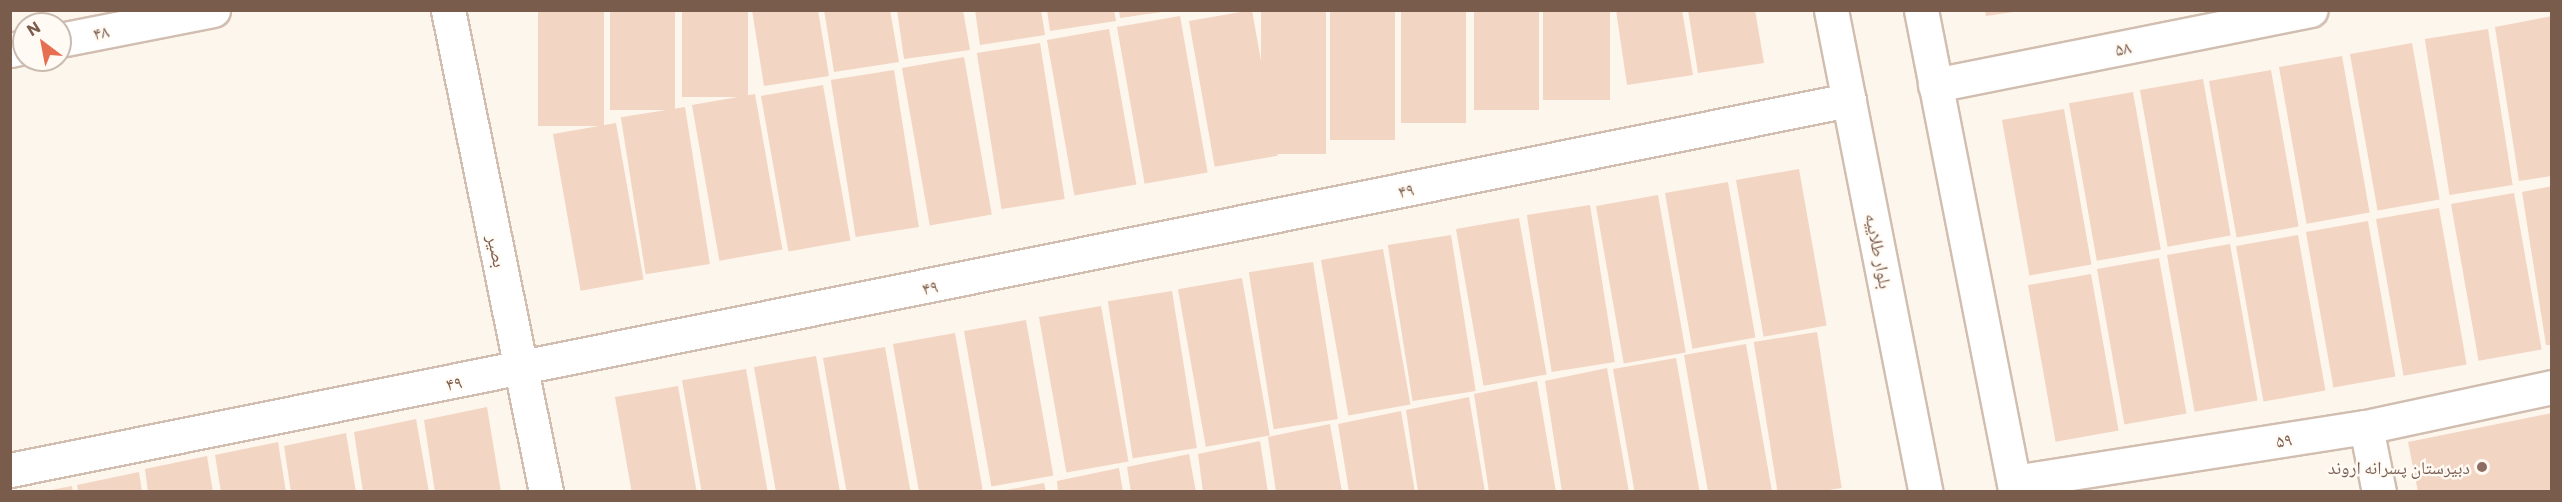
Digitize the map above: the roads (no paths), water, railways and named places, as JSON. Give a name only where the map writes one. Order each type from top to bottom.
[{"type":"street","name":"۴۸","points":[[72,38],[213,10]]},
{"type":"street","name":"بصیر","points":[[448,10],[546,492]]},
{"type":"street","name":"بلوار طلاییه","points":[[1831,10],[1925,491]]},
{"type":"street","points":[[1921,10],[2015,487]]},
{"type":"street","name":"۵۸","points":[[1935,85],[2311,10]]},
{"type":"street","name":"۴۹","points":[[10,470],[522,370],[1849,100]]},
{"type":"street","name":"۵۹","points":[[2015,487],[2366,427],[2552,387]]},
{"type":"street","points":[[2366,427],[2379,492]]},
{"type":"place","name":"دبیرستان پسرانه اروند","points":[[2482,467]]}]
